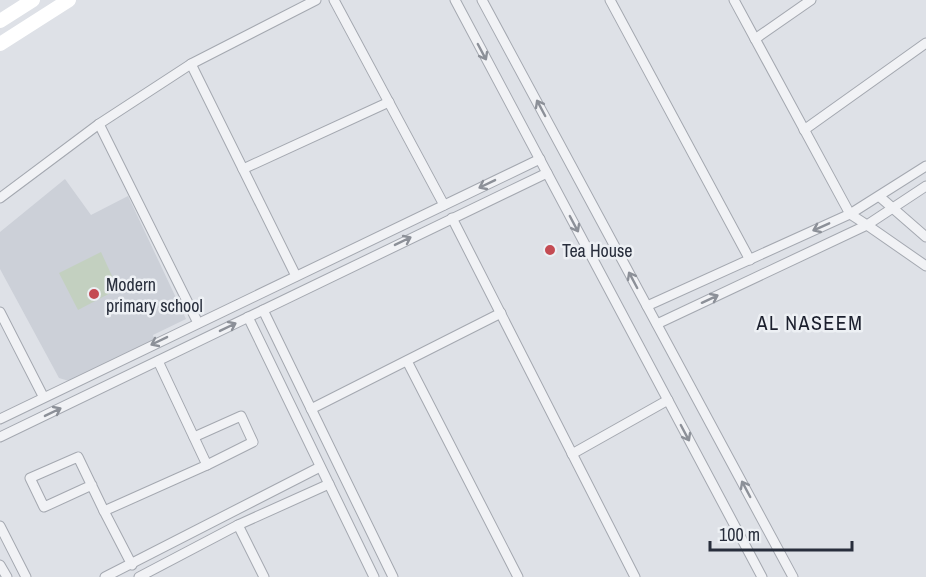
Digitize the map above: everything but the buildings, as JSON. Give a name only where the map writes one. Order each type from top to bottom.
[{"type":"main road","points":[[0,21],[33,0]]},
{"type":"main road","points":[[0,44],[69,0]]},
{"type":"street","points":[[0,198],[99,124],[191,64],[316,0]]},
{"type":"street","points":[[334,0],[444,205]]},
{"type":"street","points":[[455,0],[762,577]]},
{"type":"street","points":[[482,0],[793,577]]},
{"type":"street","points":[[610,0],[750,260]]},
{"type":"street","points":[[734,0],[850,214],[926,266]]},
{"type":"street","points":[[755,39],[811,0]]},
{"type":"street","points":[[804,130],[926,43]]},
{"type":"street","points":[[191,64],[296,276]]},
{"type":"street","points":[[243,169],[388,102]]},
{"type":"street","points":[[99,124],[198,322]]},
{"type":"street","points":[[0,419],[43,396],[540,159]]},
{"type":"street","points":[[647,306],[850,214],[926,166]]},
{"type":"street","points":[[0,437],[547,173]]},
{"type":"street","points":[[657,324],[867,225],[926,186]]},
{"type":"street","points":[[880,197],[891,210],[926,237]]},
{"type":"street","points":[[452,218],[635,577]]},
{"type":"street","points":[[263,310],[393,577]]},
{"type":"street","points":[[0,312],[43,396]]},
{"type":"street","points":[[310,409],[501,313]]},
{"type":"street","points":[[248,317],[374,577]]},
{"type":"street","points":[[158,361],[207,465]]},
{"type":"street","points":[[407,361],[518,577]]},
{"type":"street","points":[[572,454],[668,400]]},
{"type":"street","points":[[104,511],[253,442],[241,416],[194,437]]},
{"type":"street","points":[[92,485],[44,507],[30,478],[78,457],[92,485],[104,511],[132,565]]},
{"type":"street","points":[[105,577],[320,467]]},
{"type":"street","points":[[139,577],[238,525],[329,484]]},
{"type":"street","points":[[238,525],[264,577]]},
{"type":"street","points":[[0,526],[26,577]]},
{"type":"street","points":[[0,565],[7,577]]},
{"type":"shaded area","name":"Modern primary school","points":[[65,179],[91,215],[128,196],[186,319],[153,335],[155,341],[69,381],[59,378],[0,269],[0,232]]},
{"type":"green space","points":[[101,252],[118,289],[78,310],[59,273]]},
{"type":"place","name":"Tea House","points":[[550,250]]},
{"type":"place","name":"Modern primary school","points":[[94,294]]},
{"type":"district","name":"AL NASEEM","points":[[810,322]]}]
